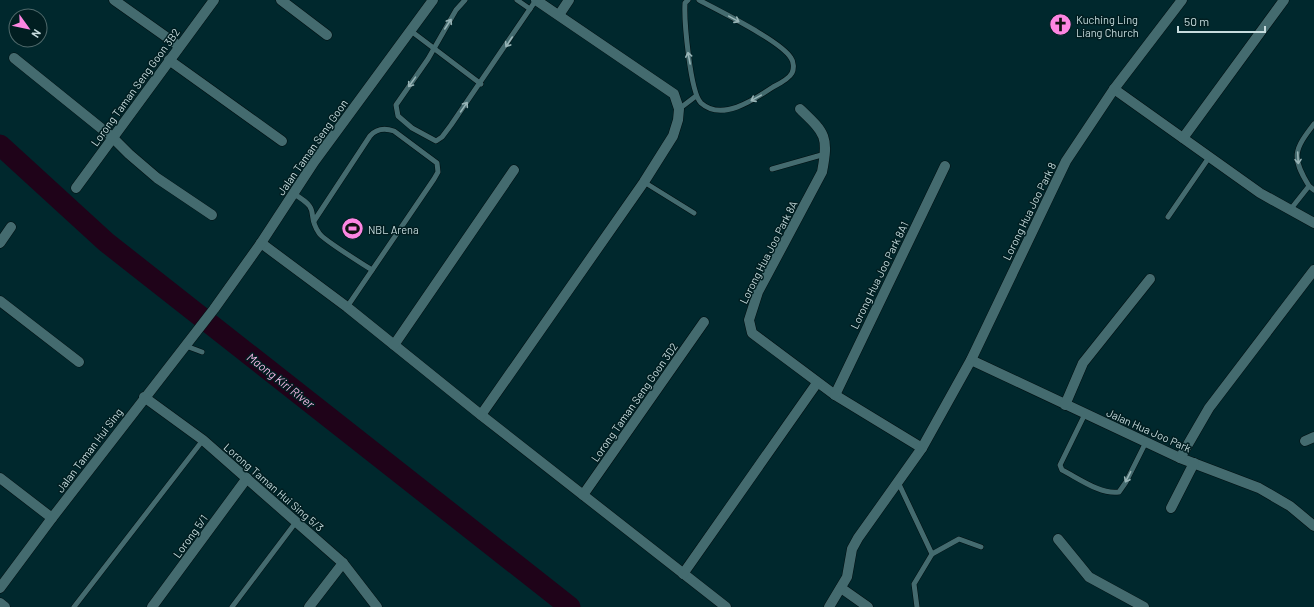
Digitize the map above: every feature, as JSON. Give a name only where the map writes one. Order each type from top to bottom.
[{"type":"street","points":[[114,0],[179,46]]},
{"type":"street","name":"Lorong Taman Seng Goon 3B2","points":[[76,188],[214,0]]},
{"type":"street","points":[[281,0],[327,35]]},
{"type":"street","name":"Jalan Taman Seng Goon","points":[[199,328],[261,243],[314,162],[433,0]]},
{"type":"street","points":[[481,415],[644,182],[674,136],[678,120],[679,109],[674,94],[536,0]]},
{"type":"street","points":[[559,15],[569,0]]},
{"type":"street","name":"Lorong Hua Joo Park 8","points":[[829,607],[847,577],[852,549],[922,448],[971,360],[1066,161],[1114,89],[1182,0]]},
{"type":"street","points":[[1183,138],[1284,0]]},
{"type":"street","points":[[14,58],[112,137],[157,178],[212,216]]},
{"type":"street","points":[[169,60],[282,141]]},
{"type":"street","points":[[1114,89],[1260,192],[1314,223]]},
{"type":"street","name":"Lorong Hua Joo Park 8A","points":[[800,109],[820,128],[824,142],[825,154],[822,172],[758,292],[749,320],[752,333],[817,383],[922,448]]},
{"type":"street","name":"Lorong Hua Joo Park 8A1","points":[[835,395],[944,166]]},
{"type":"street","points":[[394,345],[514,170]]},
{"type":"street","points":[[0,243],[11,227]]},
{"type":"street","points":[[261,243],[347,307],[481,415],[726,607]]},
{"type":"street","points":[[1180,458],[1209,408],[1314,270]]},
{"type":"street","points":[[1065,405],[1084,363],[1150,279]]},
{"type":"street","points":[[0,301],[79,362]]},
{"type":"street","name":"Lorong Taman Seng Goon 3D2","points":[[583,495],[704,322]]},
{"type":"street","name":"Jalan Taman Hui Sing","points":[[0,588],[144,397],[199,328]]},
{"type":"street","name":"Jalan Hua Joo Park","points":[[971,360],[1180,458],[1259,488],[1290,506],[1314,526]]},
{"type":"street","points":[[683,574],[817,383]]},
{"type":"street","name":"Lorong Taman Hui Sing 5/3","points":[[144,397],[202,440],[343,563],[377,607]]},
{"type":"street","points":[[1171,508],[1194,463]]},
{"type":"street","points":[[0,478],[52,518]]},
{"type":"street","name":"Lorong 5/1","points":[[152,607],[247,478]]},
{"type":"street","points":[[1058,539],[1089,577],[1144,607]]},
{"type":"street","points":[[309,607],[343,563]]},
{"type":"street","points":[[841,588],[868,607]]},
{"type":"street","points":[[0,603],[5,607]]},
{"type":"lane","points":[[465,0],[442,32],[433,49],[396,105],[398,116],[412,128],[436,141],[442,137],[481,84],[536,0]]},
{"type":"lane","points":[[517,0],[530,9]]},
{"type":"lane","points":[[688,0],[685,3],[685,22],[696,96],[706,106],[715,109],[732,109],[755,100],[786,79],[792,73],[794,65],[792,59],[786,52],[747,26],[699,0]]},
{"type":"lane","points":[[411,31],[481,84]]},
{"type":"lane","points":[[679,109],[696,96]]},
{"type":"lane","points":[[1314,124],[1302,139],[1296,154],[1299,170],[1309,186],[1314,190]]},
{"type":"lane","points":[[314,221],[370,136],[379,129],[387,128],[394,131],[437,163],[438,172],[434,179],[347,307]]},
{"type":"lane","points":[[772,169],[825,154]]},
{"type":"lane","points":[[1168,217],[1210,156]]},
{"type":"lane","points":[[644,182],[694,214]]},
{"type":"lane","points":[[1290,210],[1309,186]]},
{"type":"lane","points":[[294,194],[308,202],[312,208],[314,221],[319,234],[372,270]]},
{"type":"lane","points":[[186,346],[202,352]]},
{"type":"lane","points":[[1084,414],[1060,465],[1062,470],[1089,484],[1111,493],[1119,492],[1126,482],[1146,442]]},
{"type":"lane","points":[[74,607],[202,440]]},
{"type":"lane","points":[[898,482],[932,554]]},
{"type":"lane","points":[[232,607],[296,522]]},
{"type":"lane","points":[[917,607],[914,584],[932,554],[959,539],[981,547]]},
{"type":"waterway","name":"Maong Kiri River","points":[[0,145],[106,242],[570,607]]},
{"type":"place","name":"Kuching Ling Liang Church","points":[[1061,25]]},
{"type":"place","name":"NBL Arena","points":[[353,229]]}]
